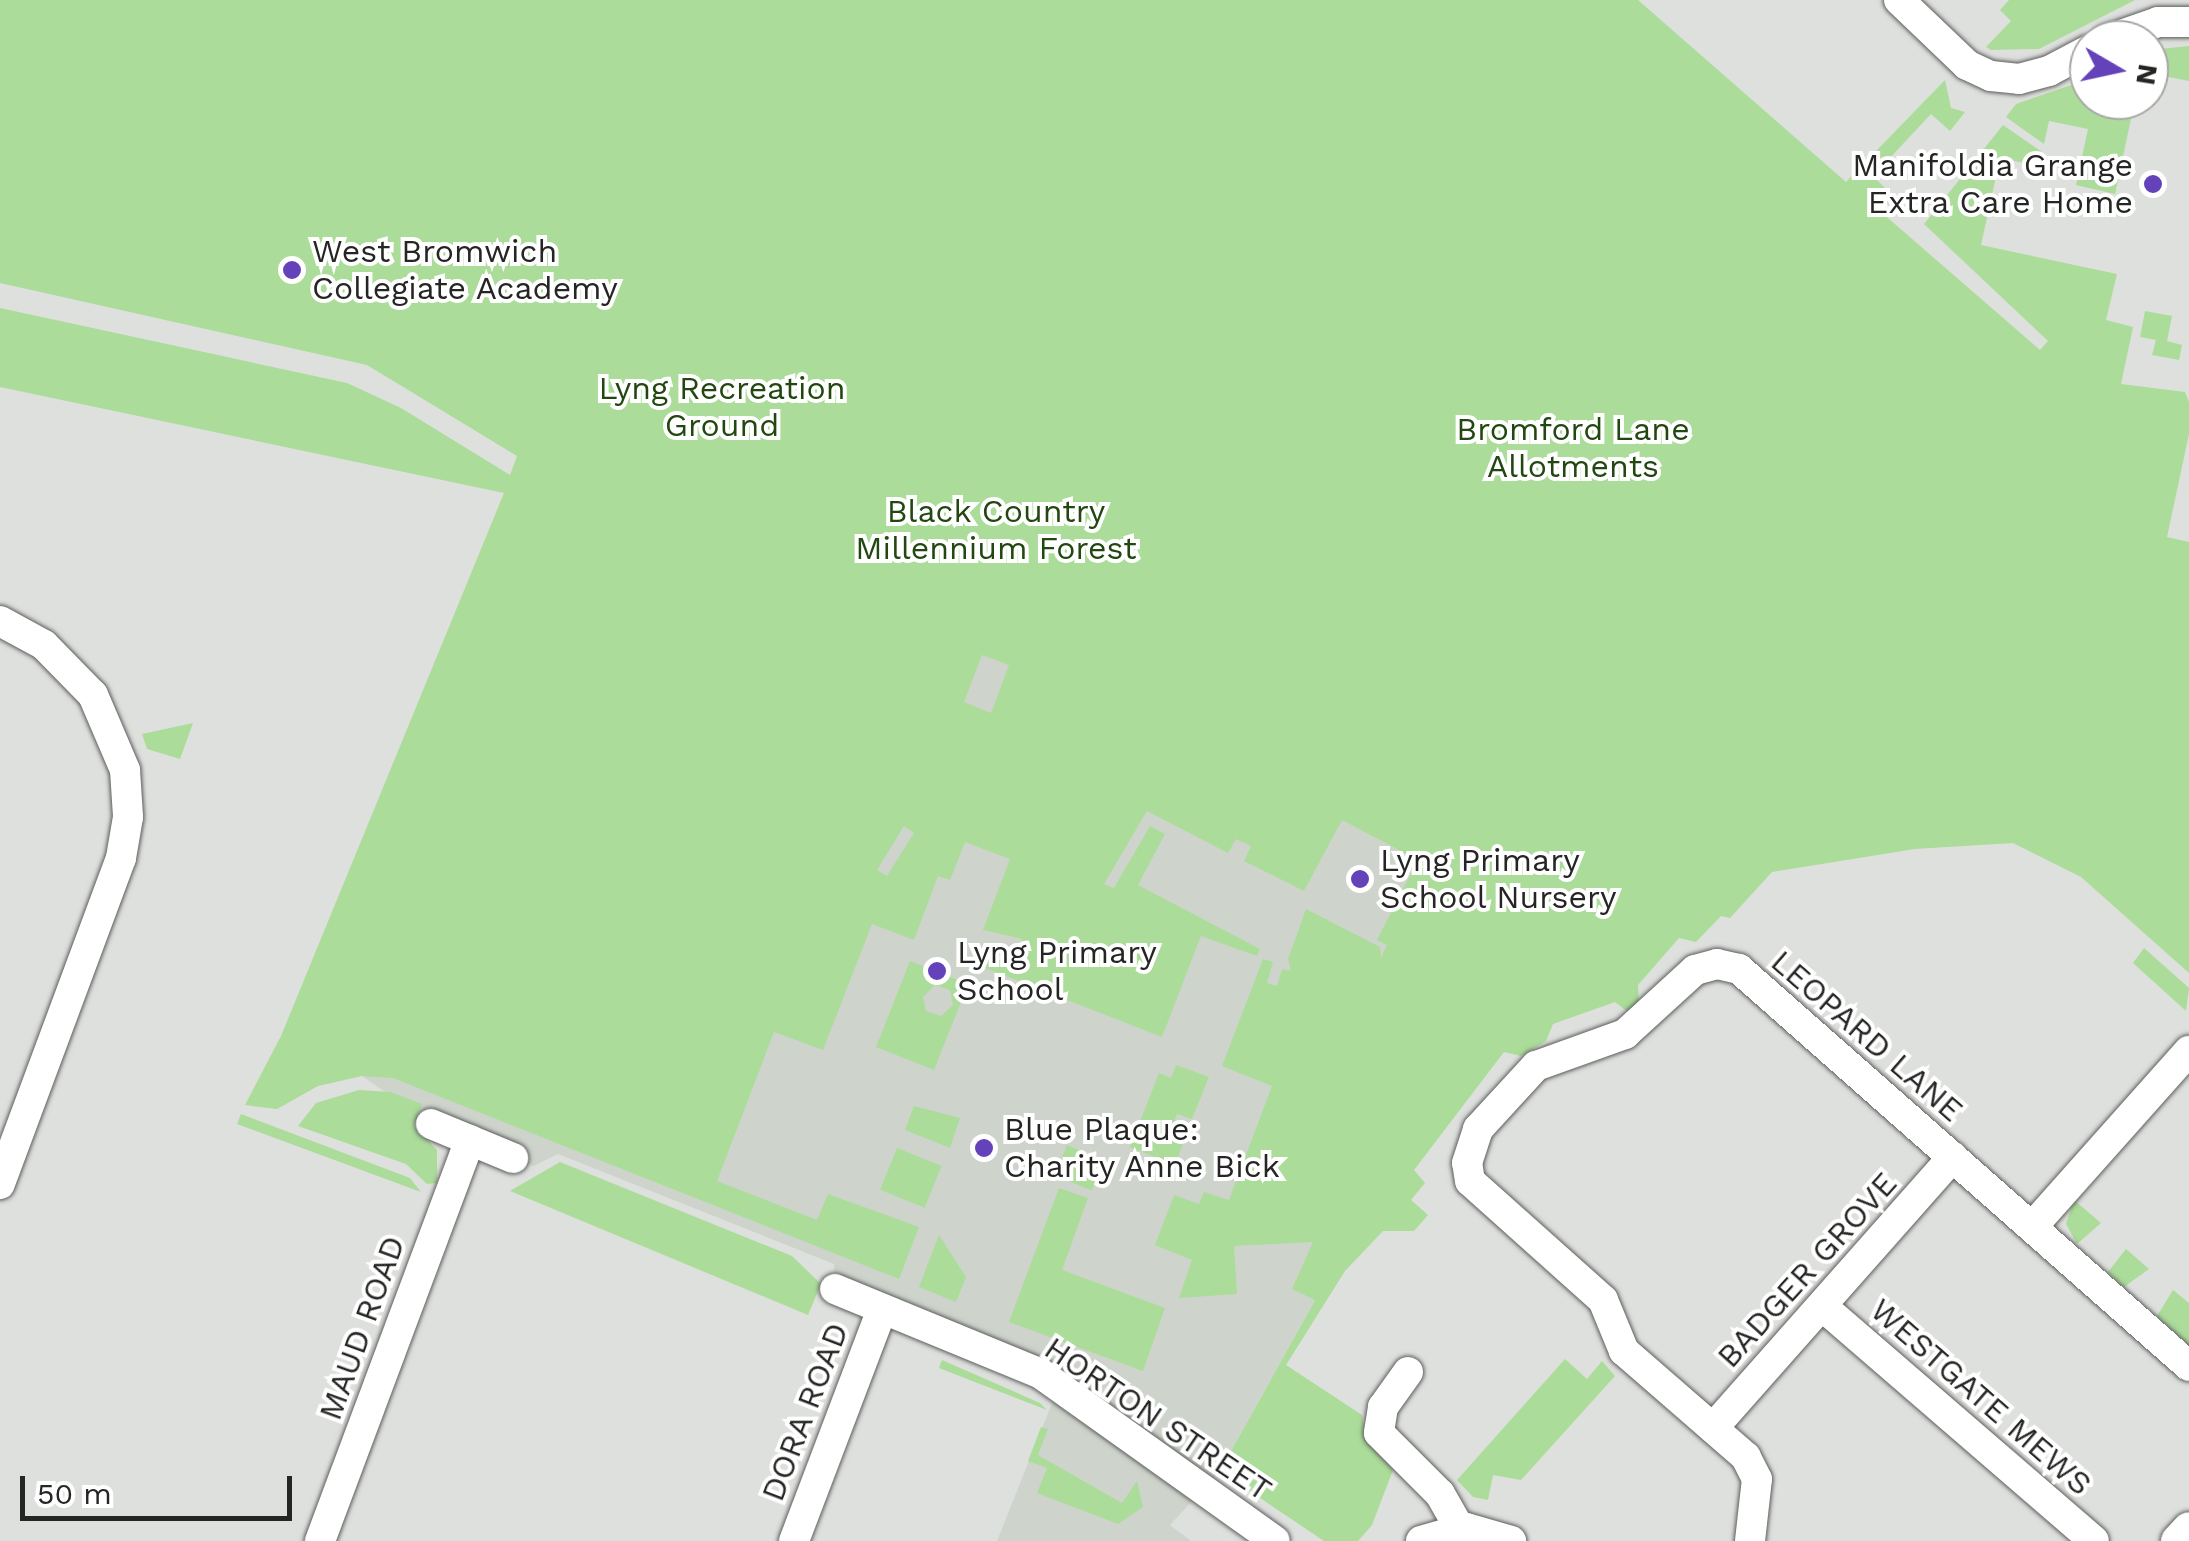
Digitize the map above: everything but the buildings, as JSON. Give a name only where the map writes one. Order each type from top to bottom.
[{"type":"street","points":[[1899,0],[1967,65],[1991,76],[2034,75],[2069,59]]},
{"type":"street","points":[[0,621],[44,645],[93,695],[125,770],[128,817],[121,858],[0,1184]]},
{"type":"street","name":"LEOPARD LANE","points":[[1750,1541],[1757,1478],[1746,1456],[1624,1351],[1603,1300],[1470,1181],[1468,1145],[1536,1066],[1625,1034],[1695,970],[1717,964],[1739,970],[2189,1366]]},
{"type":"street","points":[[2032,1227],[2189,1051]]},
{"type":"street","points":[[431,1124],[513,1158]]},
{"type":"street","name":"MAUD ROAD","points":[[320,1541],[470,1140]]},
{"type":"street","name":"BADGER GROVE","points":[[1713,1428],[1953,1158]]},
{"type":"street","name":"HORTON STREET","points":[[834,1288],[1041,1374],[1275,1541]]},
{"type":"street","name":"WESTGATE MEWS","points":[[1822,1306],[2094,1541]]},
{"type":"street","name":"DORA ROAD","points":[[794,1541],[882,1309]]},
{"type":"street","points":[[1408,1372],[1383,1406],[1378,1433],[1440,1494],[1460,1528]]},
{"type":"street","points":[[1421,1541],[1460,1528],[1511,1541]]},
{"type":"street","points":[[2178,1541],[2189,1528]]},
{"type":"shaded area","name":"Lyng Primary School","points":[[912,610],[1448,819],[1333,1267],[1220,1471],[1170,1525],[1191,1541],[997,1541],[1058,1388],[835,1289],[834,1264],[558,1154],[534,1166],[431,1124],[362,1076]]},
{"type":"green space","points":[[0,0],[1638,0],[1846,182],[1945,80],[1951,108],[1965,112],[1950,131],[1931,114],[1873,176],[1894,197],[1881,212],[2040,350],[2048,341],[1924,224],[2003,125],[2042,152],[2039,166],[2000,158],[1981,245],[2117,274],[2106,320],[2133,327],[2121,384],[2185,392],[2189,402],[2189,434],[2167,537],[2189,542],[2189,973],[2081,877],[2013,843],[1915,849],[1772,872],[1730,918],[1721,916],[1696,942],[1679,938],[1638,985],[1639,1004],[1628,1012],[1615,1002],[1553,1024],[1546,1041],[1521,1056],[1504,1052],[1414,1170],[1425,1183],[1411,1200],[1428,1215],[1414,1231],[1383,1231],[1345,1271],[1286,1365],[1362,1415],[1366,1441],[1393,1470],[1372,1525],[1358,1541],[1324,1541],[1220,1471],[1315,1300],[1292,1289],[1313,1242],[1234,1246],[1237,1294],[1179,1298],[1192,1260],[1155,1245],[1174,1195],[1199,1204],[1204,1192],[1229,1200],[1272,1086],[1222,1066],[1263,959],[1273,962],[1267,983],[1277,986],[1282,969],[1291,971],[1288,959],[1306,909],[1380,947],[1381,958],[1387,945],[1377,940],[1418,860],[1342,820],[1304,891],[1244,861],[1251,846],[1236,839],[1228,853],[1147,811],[1104,884],[1114,888],[1150,826],[1165,834],[1138,885],[1260,949],[1257,956],[1201,936],[1162,1037],[970,962],[975,950],[1013,964],[1022,939],[983,930],[1010,859],[965,842],[950,880],[938,876],[914,940],[872,924],[823,1050],[774,1032],[717,1181],[817,1220],[828,1194],[919,1227],[899,1279],[393,1078],[362,1076],[318,1086],[277,1109],[245,1105],[281,1036],[504,493],[0,387],[0,308],[347,383],[401,408],[510,475],[517,456],[367,365],[0,283]],"holes":[[[982,655],[1009,665],[991,713],[964,702]],[[904,826],[914,833],[887,876],[877,870]]]},
{"type":"green space","points":[[2009,0],[2135,0],[2096,20],[2069,20],[2069,34],[2039,49],[1986,47],[2011,21],[2000,10]]},
{"type":"green space","points":[[2189,46],[2189,81],[2169,77],[2169,48]]},
{"type":"green space","points":[[2069,86],[2069,120],[2131,120],[2115,194],[2076,185],[2088,129],[2049,121],[2044,144],[2006,117],[2016,104]]},
{"type":"green space","points":[[2145,311],[2172,316],[2167,341],[2182,345],[2179,360],[2152,355],[2156,340],[2140,337]]},
{"type":"green space","points":[[193,723],[180,759],[147,749],[142,734]]},
{"type":"green space","points":[[2144,948],[2189,988],[2186,1011],[2133,963]]},
{"type":"green space","points":[[910,961],[968,984],[934,1070],[876,1047]],"holes":[[[935,985],[950,990],[953,1005],[941,1016],[926,1011],[923,997]]]},
{"type":"green space","points":[[1176,1065],[1209,1077],[1192,1119],[1177,1114],[1170,1132],[1185,1138],[1175,1165],[1130,1147],[1159,1073],[1171,1078]]},
{"type":"green space","points":[[359,1090],[390,1092],[422,1104],[414,1126],[437,1150],[437,1183],[427,1184],[406,1164],[298,1126],[316,1103]]},
{"type":"green space","points":[[914,1106],[960,1118],[950,1148],[905,1130]]},
{"type":"green space","points":[[241,1114],[410,1178],[421,1192],[237,1124]]},
{"type":"green space","points":[[1067,1145],[1104,1160],[1092,1191],[1055,1176]]},
{"type":"green space","points":[[897,1148],[942,1166],[925,1208],[880,1190]]},
{"type":"green space","points":[[560,1162],[792,1256],[821,1284],[808,1315],[510,1191]]},
{"type":"green space","points":[[1059,1188],[1088,1198],[1062,1270],[1165,1308],[1143,1371],[1009,1322]]},
{"type":"green space","points":[[2074,1200],[2101,1223],[2077,1244],[2066,1224]]},
{"type":"green space","points":[[939,1235],[966,1277],[956,1302],[919,1287]]},
{"type":"green space","points":[[2126,1249],[2149,1269],[2124,1287],[2108,1272]]},
{"type":"green space","points":[[2173,1290],[2189,1303],[2189,1345],[2157,1316]]},
{"type":"green space","points":[[1565,1359],[1587,1379],[1602,1361],[1615,1376],[1521,1480],[1493,1475],[1488,1500],[1473,1497],[1457,1480]]},
{"type":"green space","points":[[942,1360],[1040,1403],[1047,1410],[939,1368]]},
{"type":"green space","points":[[1041,1427],[1048,1429],[1038,1455],[1122,1503],[1137,1481],[1143,1507],[1118,1524],[1037,1493],[1047,1468],[1028,1461]]},
{"type":"place","name":"Manifoldia Grange Extra Care Home","points":[[2153,184]]},
{"type":"place","name":"West Bromwich Collegiate Academy","points":[[292,270]]},
{"type":"place","name":"Lyng Primary School Nursery","points":[[1360,879]]},
{"type":"place","name":"Lyng Primary School","points":[[937,971]]},
{"type":"place","name":"Blue Plaque: Charity Anne Bick","points":[[984,1148]]},
{"type":"park label","name":"Lyng Recreation Ground","points":[[722,408]]},
{"type":"park label","name":"Bromford Lane Allotments","points":[[1573,448]]},
{"type":"park label","name":"Black Country Millennium Forest","points":[[996,530]]}]
